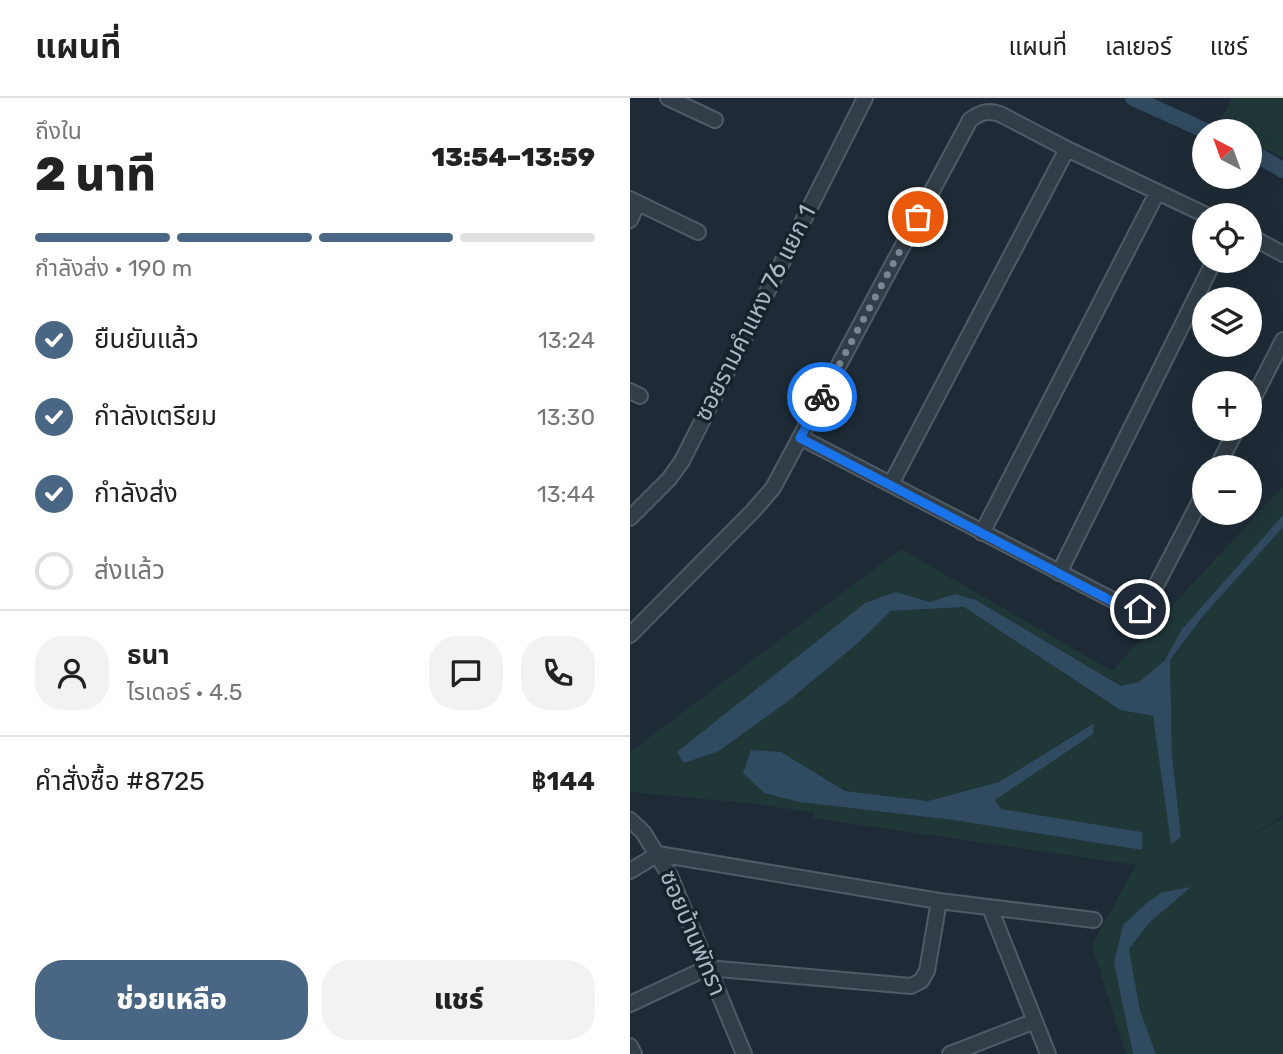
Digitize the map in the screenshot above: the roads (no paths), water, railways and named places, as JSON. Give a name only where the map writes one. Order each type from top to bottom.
[{"type":"street","points":[[668,98],[715,120]]},
{"type":"street","name":"ซอยรามคำแหง 76 แยก 1","points":[[630,517],[669,479],[682,461],[864,98]]},
{"type":"street","points":[[630,635],[773,488],[970,120],[979,113],[990,111],[1000,114],[1192,208]]},
{"type":"street","points":[[891,484],[1067,149]]},
{"type":"street","points":[[982,533],[1157,192]]},
{"type":"street","points":[[630,220],[634,201],[698,232]]},
{"type":"street","points":[[1262,243],[1283,254]]},
{"type":"street","points":[[1059,573],[1208,273]]},
{"type":"street","points":[[1262,381],[1283,340]]},
{"type":"street","points":[[800,438],[1119,605],[1140,609],[1148,601],[1192,516]]},
{"type":"street","name":"ซอยบ้านพัทรา","points":[[630,820],[643,832],[670,876],[744,1054]]},
{"type":"street","points":[[630,871],[658,854],[939,901],[1094,920]]},
{"type":"street","points":[[630,1004],[707,968],[911,986],[921,981],[927,971],[939,901]]},
{"type":"street","points":[[990,908],[1048,1054]]},
{"type":"street","points":[[950,1054],[1035,1021]]},
{"type":"street","points":[[630,1046],[634,1054]]},
{"type":"water","points":[[1283,515],[1283,527],[1203,616],[1170,660],[1172,754],[1181,837],[1171,844],[1153,716],[1120,710],[964,607],[891,611],[859,642],[787,702],[719,751],[684,763],[677,752],[865,603],[896,592],[930,602],[955,594],[976,600],[1121,686],[1139,682],[1165,660],[1182,629]]},
{"type":"water","points":[[1094,723],[1093,734],[995,800],[1001,809],[1142,832],[1142,850],[953,820],[799,802],[764,793],[743,773],[751,750],[781,752],[845,791],[928,801],[999,782]]},
{"type":"water","points":[[1191,887],[1149,923],[1129,949],[1140,1010],[1156,1054],[1133,1054],[1114,963],[1123,925],[1163,892]]},
{"type":"waterway","points":[[1133,98],[1192,125]]},
{"type":"waterway","points":[[1262,158],[1283,170]]}]
